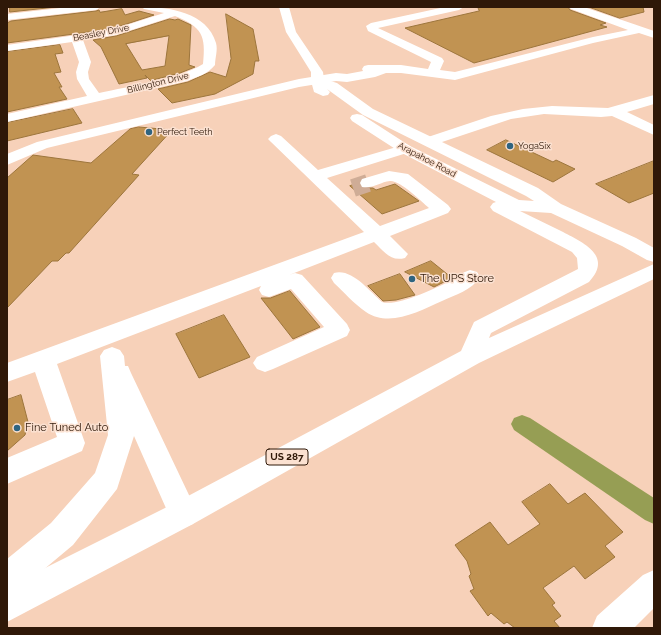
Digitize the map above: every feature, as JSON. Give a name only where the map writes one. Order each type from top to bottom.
[{"type":"street","points":[[7,17],[96,7]]},
{"type":"street","name":"Billington Drive","points":[[7,118],[183,78],[197,73],[209,65],[211,45],[207,33],[200,25],[186,18],[147,7]]},
{"type":"street","name":"Beasley Drive","points":[[7,48],[77,39],[124,30],[192,7]]},
{"type":"street","name":"Arapahoe Road","points":[[284,7],[288,16],[291,32],[317,72],[319,89],[345,110],[405,149],[515,205],[555,208]]},
{"type":"street","points":[[433,72],[438,61],[372,29],[371,26],[459,7]]},
{"type":"street","points":[[578,9],[596,7],[643,25],[654,35]]},
{"type":"street","points":[[578,9],[629,26],[643,25]]},
{"type":"street","points":[[7,160],[42,145],[154,107],[228,100],[299,83],[336,77],[347,78],[375,73],[382,70],[401,69],[455,76],[593,40],[603,39],[643,25]]},
{"type":"street","points":[[77,39],[85,62],[82,72],[83,79],[95,98]]},
{"type":"street","name":"Arapahoe Road","points":[[317,81],[332,86],[368,112],[532,192],[555,208],[629,242],[654,256]]},
{"type":"street","points":[[139,88],[154,107]]},
{"type":"street","points":[[430,141],[500,118],[537,110],[601,113],[654,99]]},
{"type":"street","points":[[613,111],[654,131]]},
{"type":"street","points":[[640,124],[654,119]]},
{"type":"street","points":[[276,139],[398,254]]},
{"type":"street","points":[[315,176],[405,149]]},
{"type":"street","points":[[7,373],[43,359],[108,347],[377,234],[442,209],[402,178],[389,176],[335,194]]},
{"type":"street","points":[[459,177],[472,193],[579,248],[586,256],[589,264],[588,270],[582,277],[482,328],[471,357]]},
{"type":"street","name":"US 287","points":[[7,605],[183,514],[471,357],[654,271]]},
{"type":"street","points":[[341,278],[374,307],[385,311],[401,310],[456,287],[470,277]]},
{"type":"street","points":[[228,306],[295,280],[338,330],[266,362]]},
{"type":"street","points":[[108,347],[183,514]]},
{"type":"street","points":[[7,580],[62,534],[107,480],[121,435],[108,347]]},
{"type":"street","points":[[7,471],[72,443],[43,359]]},
{"type":"street","points":[[609,628],[654,586]]},
{"type":"building","points":[[10,7],[56,7],[10,12]]},
{"type":"building","points":[[478,7],[568,7],[570,10],[606,23],[600,25],[607,27],[474,63],[405,28],[479,11]]},
{"type":"building","points":[[589,7],[643,7],[644,12],[620,18]]},
{"type":"building","points":[[122,9],[125,15],[139,11],[154,15],[111,29],[7,43],[7,23],[11,21],[99,10],[100,12]]},
{"type":"building","points":[[226,14],[253,29],[259,61],[255,61],[253,74],[215,94],[172,103],[158,89],[188,82],[210,72],[226,77],[231,59]]},
{"type":"building","points":[[170,19],[178,19],[191,25],[189,65],[195,67],[151,81],[145,75],[147,78],[119,84],[101,47],[93,40],[116,36]],"holes":[[[169,36],[165,66],[142,70],[126,44]]]},
{"type":"building","points":[[60,45],[63,53],[55,54],[61,72],[54,73],[62,87],[59,87],[67,99],[7,112],[7,52]]},
{"type":"building","points":[[73,109],[82,123],[7,141],[7,123]]},
{"type":"building","points":[[139,127],[172,130],[132,174],[139,175],[69,253],[66,253],[58,261],[52,261],[7,308],[7,178],[33,155],[91,163],[130,129]]},
{"type":"building","points":[[506,140],[553,162],[556,160],[575,169],[553,182],[487,150]]},
{"type":"building","points":[[654,161],[654,193],[629,203],[596,184]]},
{"type":"building","points":[[359,183],[362,188],[373,188],[376,190],[395,184],[419,201],[382,214],[350,186]]},
{"type":"building","points":[[431,261],[452,278],[434,287],[405,272]]},
{"type":"building","points":[[400,274],[415,295],[396,300],[383,301],[368,286]]},
{"type":"building","points":[[290,291],[320,327],[293,339],[261,298],[270,298]]},
{"type":"building","points":[[224,315],[250,357],[199,378],[176,334]]},
{"type":"building","name":"Fine Tuned Auto","points":[[21,395],[28,422],[25,435],[7,451],[7,400]]},
{"type":"building","points":[[550,484],[568,504],[585,493],[623,532],[605,546],[615,557],[585,579],[574,566],[543,588],[555,603],[552,605],[561,616],[554,621],[560,628],[515,628],[507,622],[504,624],[491,613],[488,616],[470,591],[474,589],[469,576],[471,574],[467,561],[455,545],[490,522],[508,545],[540,524],[522,502]]},
{"type":"waterway","points":[[522,424],[654,512]]},
{"type":"tunnel","points":[[353,188],[368,183]]},
{"type":"place","name":"Perfect Teeth","points":[[149,132]]},
{"type":"place","name":"YogaSix","points":[[510,146]]},
{"type":"place","name":"The UPS Store","points":[[412,279]]},
{"type":"place","name":"Fine Tuned Auto","points":[[17,428]]}]
